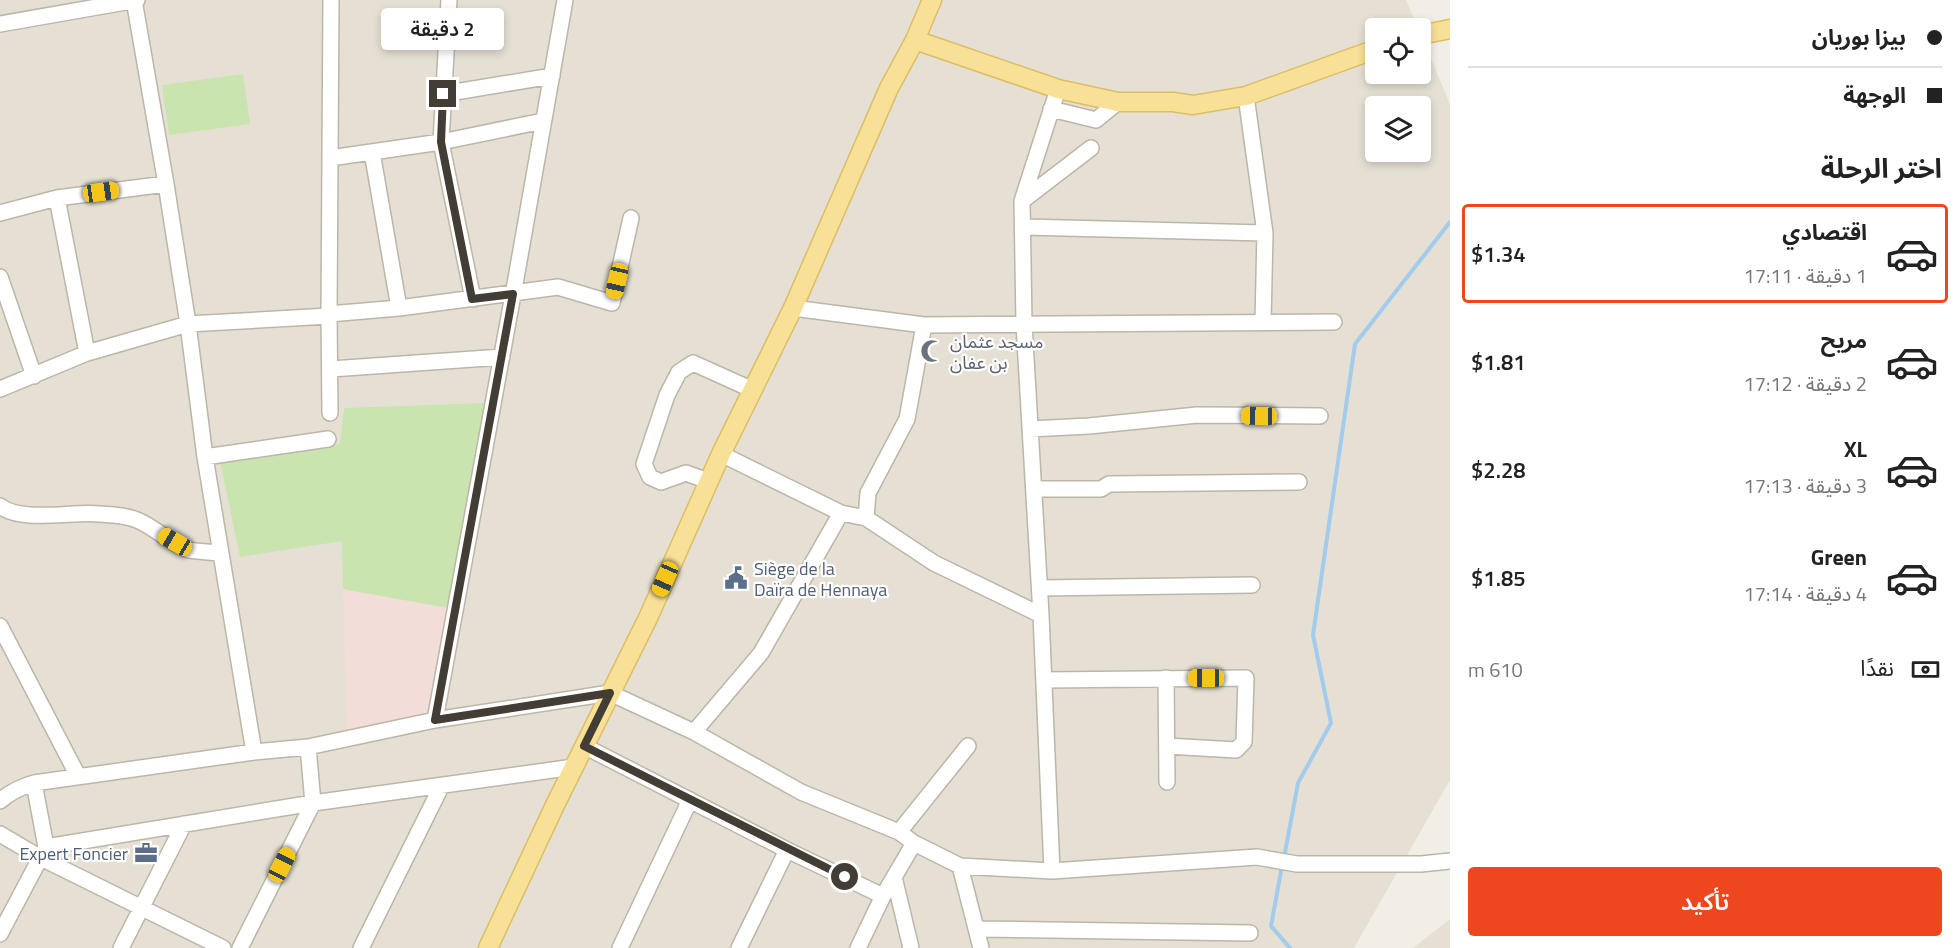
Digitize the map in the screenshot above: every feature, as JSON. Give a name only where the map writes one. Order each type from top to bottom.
[{"type":"main road","points":[[488,948],[648,618],[708,481],[793,308],[889,88],[915,40],[932,0]]},
{"type":"main road","points":[[1431,33],[1449,31]]},
{"type":"main road","points":[[915,40],[1058,88],[1118,102],[1173,102],[1193,105],[1246,96],[1365,53]]},
{"type":"street","points":[[0,24],[135,0],[166,184],[206,457],[254,752]]},
{"type":"street","points":[[330,413],[331,0]]},
{"type":"street","points":[[449,0],[441,142],[472,299]]},
{"type":"street","points":[[435,720],[565,0]]},
{"type":"street","points":[[443,94],[552,76]]},
{"type":"street","points":[[1052,871],[1040,588],[1023,324],[1023,201],[1058,88]]},
{"type":"street","points":[[1246,96],[1265,233],[1263,322]]},
{"type":"street","points":[[1051,109],[1096,120],[1118,102]]},
{"type":"street","points":[[330,158],[441,142],[543,121]]},
{"type":"street","points":[[1023,201],[1091,148]]},
{"type":"street","points":[[372,153],[399,308]]},
{"type":"street","points":[[0,213],[57,198],[166,184]]},
{"type":"street","points":[[57,198],[87,353]]},
{"type":"street","points":[[0,389],[87,353],[188,324],[399,308],[558,287],[612,303],[631,218]]},
{"type":"street","points":[[1024,227],[1265,233]]},
{"type":"street","points":[[0,277],[3,295],[34,376]]},
{"type":"street","points":[[793,308],[924,325],[1334,322]]},
{"type":"street","points":[[866,518],[868,493],[907,419],[924,325]]},
{"type":"street","points":[[330,369],[502,357]]},
{"type":"street","points":[[708,481],[686,473],[661,482],[650,477],[644,464],[667,395],[679,372],[693,363],[753,390]]},
{"type":"street","points":[[1030,429],[1089,426],[1197,415],[1320,416]]},
{"type":"street","points":[[206,457],[328,439]]},
{"type":"street","points":[[721,454],[841,513],[866,518],[934,563],[1041,615]]},
{"type":"street","points":[[1034,489],[1101,489],[1109,484],[1299,482]]},
{"type":"street","points":[[0,506],[5,510],[26,514],[49,516],[70,513],[100,514],[135,519],[188,549],[221,553]]},
{"type":"street","points":[[694,732],[761,652],[841,513]]},
{"type":"street","points":[[1040,588],[1252,585]]},
{"type":"street","points":[[2,634],[78,776]]},
{"type":"street","points":[[1166,678],[1167,782]]},
{"type":"street","points":[[1044,680],[1246,678],[1244,742],[1236,750],[1167,746]]},
{"type":"street","points":[[0,801],[13,792],[34,783],[254,752],[308,747],[435,720],[610,693],[694,732],[801,792],[899,832],[914,843],[960,866],[1052,871],[1257,857],[1297,864],[1420,864],[1450,861]]},
{"type":"street","points":[[584,746],[787,850],[883,896]]},
{"type":"street","points":[[899,832],[968,746]]},
{"type":"street","points":[[240,948],[313,803],[308,747]]},
{"type":"street","points":[[43,852],[184,824],[313,803],[574,767]]},
{"type":"street","points":[[0,934],[43,852],[34,783]]},
{"type":"street","points":[[362,948],[442,785]]},
{"type":"street","points":[[620,948],[690,800]]},
{"type":"street","points":[[121,948],[184,824]]},
{"type":"street","points":[[0,834],[43,852],[141,908],[224,948]]},
{"type":"street","points":[[858,948],[883,896],[914,843]]},
{"type":"street","points":[[739,948],[787,850]]},
{"type":"street","points":[[960,866],[981,948]]},
{"type":"street","points":[[894,877],[911,948]]},
{"type":"street","points":[[977,929],[1250,933]]},
{"type":"shaded area","points":[[0,0],[1406,0],[1414,18],[1365,18],[1365,84],[1431,84],[1431,59],[1450,104],[1450,780],[1354,948],[0,948]]},
{"type":"shaded area","points":[[343,589],[448,608],[429,716],[347,729]]},
{"type":"shaded area","points":[[1450,919],[1450,948],[1413,948]]},
{"type":"green space","points":[[243,74],[250,124],[169,135],[162,85]]},
{"type":"green space","points":[[487,403],[448,608],[343,589],[342,541],[240,557],[220,461],[340,444],[344,408]]},
{"type":"waterway","points":[[1284,858],[1298,783],[1331,723],[1313,635],[1355,344],[1450,222]]},
{"type":"waterway","points":[[1282,866],[1271,926],[1290,948]]},
{"type":"place","name":"مسجد عثمان بن عفان","points":[[932,351]]},
{"type":"place","name":"Siège de la Daïra de Hennaya","points":[[736,578]]},
{"type":"place","name":"Expert Foncier","points":[[146,853]]},
{"type":"route","points":[[443,94],[441,142],[472,299],[513,294],[435,720],[610,693],[584,746],[787,850],[845,877]]}]
